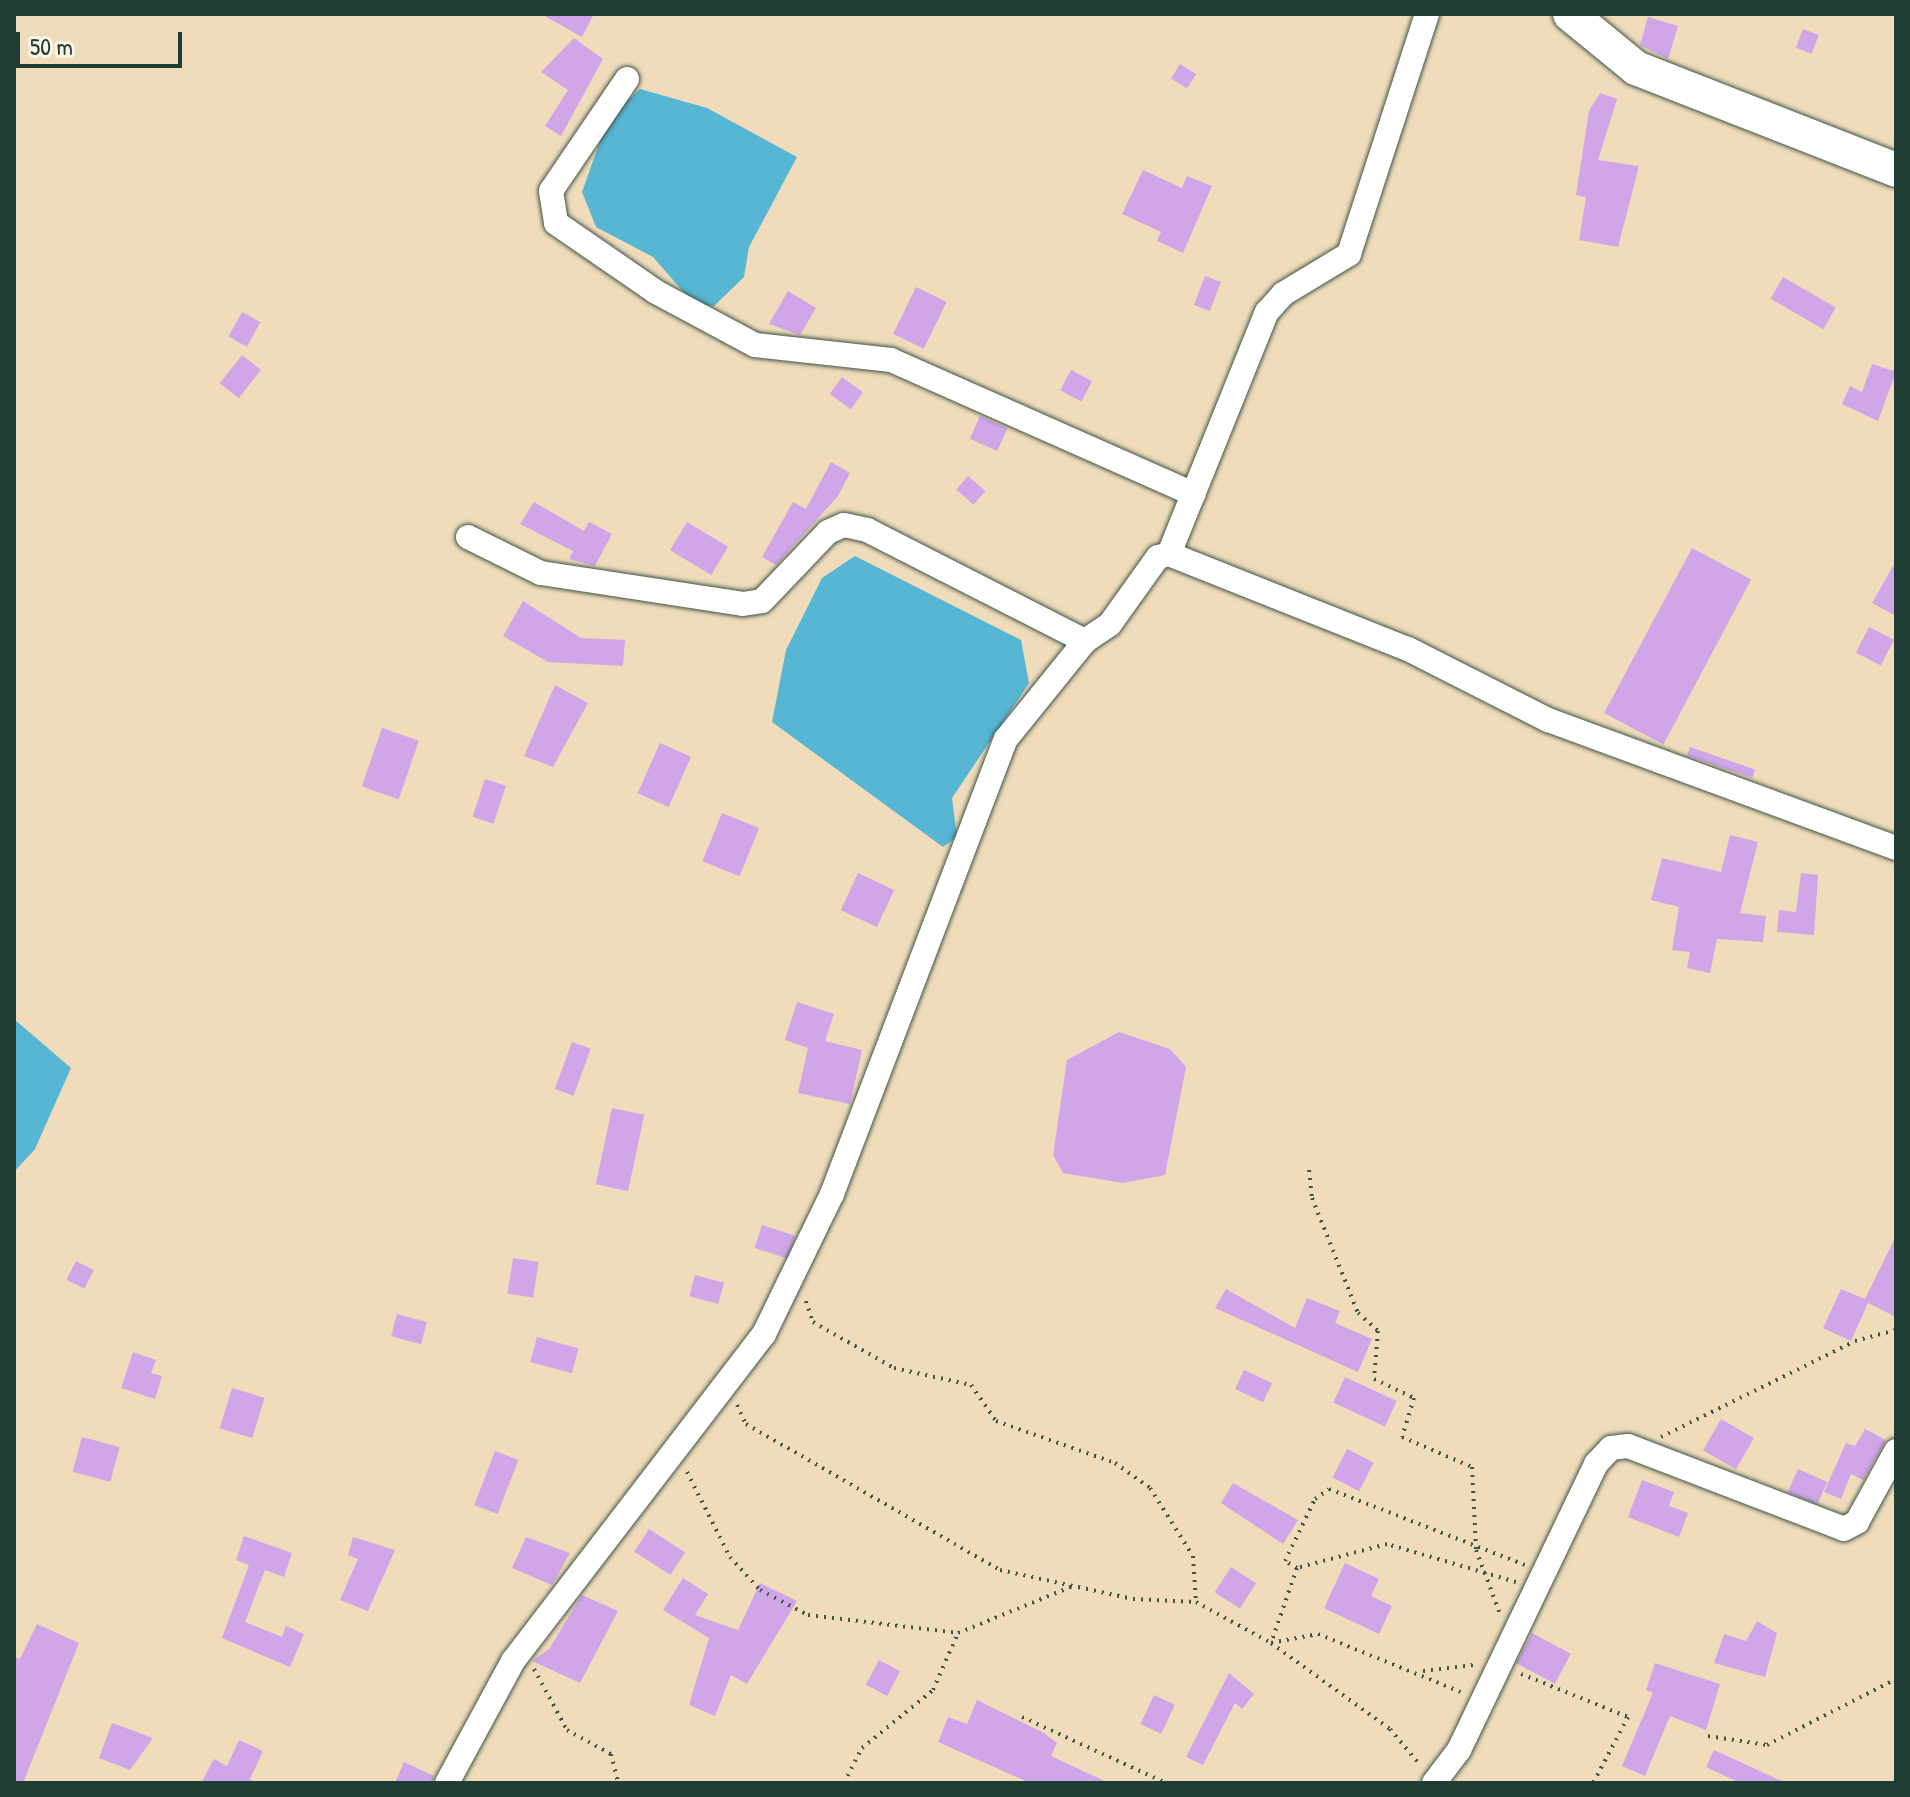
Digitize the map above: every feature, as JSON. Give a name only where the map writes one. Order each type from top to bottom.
[{"type":"main road","points":[[1570,14],[1636,68],[1896,170]]},
{"type":"street","points":[[447,1783],[520,1651],[764,1334],[832,1194],[1006,739],[1085,641],[1110,624],[1152,562],[1169,554],[1274,300],[1349,254],[1427,14]]},
{"type":"street","points":[[627,79],[551,191],[556,223],[656,292],[755,345],[891,360],[1194,494]]},
{"type":"street","points":[[468,537],[541,573],[743,604],[762,601],[828,532],[844,525],[867,530],[1085,641]]},
{"type":"street","points":[[1169,554],[1408,649],[1548,720],[1896,848]]},
{"type":"street","points":[[1431,1778],[1477,1714],[1541,1578],[1604,1455],[1619,1445],[1844,1529],[1857,1522],[1896,1451]]},
{"type":"path","points":[[1309,1170],[1312,1198],[1358,1313],[1378,1331],[1374,1379],[1414,1398],[1402,1437],[1472,1467],[1476,1550],[1506,1654]]},
{"type":"path","points":[[796,1268],[813,1322],[894,1368],[971,1385],[996,1421],[1115,1463],[1150,1488],[1193,1556],[1196,1602]]},
{"type":"path","points":[[1646,1454],[1669,1429],[1855,1341],[1896,1330]]},
{"type":"path","points":[[726,1383],[746,1424],[1000,1570],[1073,1586],[1196,1602],[1271,1643],[1390,1729],[1431,1778]]},
{"type":"path","points":[[675,1449],[730,1557],[760,1590],[808,1615],[958,1633],[1073,1586]]},
{"type":"path","points":[[1329,1489],[1541,1578],[1387,1544],[1297,1568],[1285,1561],[1315,1499],[1329,1489]]},
{"type":"path","points":[[1271,1643],[1297,1568]]},
{"type":"path","points":[[844,1783],[862,1748],[933,1690],[958,1633]]},
{"type":"path","points":[[1271,1643],[1318,1634],[1451,1685],[1477,1714]]},
{"type":"path","points":[[520,1651],[567,1730],[611,1754],[618,1783]]},
{"type":"path","points":[[1421,1671],[1506,1654],[1628,1717],[1593,1783]]},
{"type":"path","points":[[1708,1736],[1767,1745],[1896,1679]]},
{"type":"path","points":[[1022,1717],[1166,1783]]},
{"type":"water","points":[[640,89],[707,108],[797,157],[749,247],[744,277],[714,306],[694,304],[653,257],[596,227],[582,192],[608,119]]},
{"type":"water","points":[[855,556],[1021,640],[1029,683],[952,798],[957,837],[943,847],[772,722],[786,650],[822,578]]},
{"type":"water","points":[[14,1019],[71,1068],[35,1149],[14,1172]]},
{"type":"building","points":[[541,14],[594,14],[582,37]]},
{"type":"building","points":[[1648,17],[1678,26],[1668,59],[1640,45]]},
{"type":"building","points":[[1803,29],[1819,35],[1812,54],[1796,48]]},
{"type":"building","points":[[574,38],[603,59],[561,136],[545,126],[568,90],[541,72]]},
{"type":"building","points":[[1180,64],[1196,74],[1187,88],[1171,78]]},
{"type":"building","points":[[1600,93],[1617,99],[1598,160],[1639,166],[1618,247],[1579,240],[1586,197],[1576,195],[1589,111]]},
{"type":"building","points":[[1143,170],[1182,188],[1187,176],[1212,186],[1183,253],[1157,241],[1161,232],[1122,214]]},
{"type":"building","points":[[1205,276],[1221,282],[1210,311],[1194,305]]},
{"type":"building","points":[[1783,277],[1836,308],[1823,329],[1770,299]]},
{"type":"building","points":[[916,287],[947,302],[924,349],[893,334]]},
{"type":"building","points":[[788,291],[816,308],[800,335],[769,324]]},
{"type":"building","points":[[242,312],[260,322],[247,347],[228,336]]},
{"type":"building","points":[[242,355],[261,370],[239,398],[220,383]]},
{"type":"building","points":[[1872,364],[1896,372],[1878,421],[1842,404],[1850,386],[1862,392]]},
{"type":"building","points":[[1071,370],[1092,381],[1081,402],[1060,390]]},
{"type":"building","points":[[842,377],[863,392],[851,409],[830,394]]},
{"type":"building","points":[[980,416],[1007,428],[997,451],[970,439]]},
{"type":"building","points":[[831,462],[850,473],[838,496],[776,565],[762,557],[793,502],[806,509]]},
{"type":"building","points":[[968,476],[985,491],[974,505],[956,490]]},
{"type":"building","points":[[534,502],[584,531],[589,522],[612,534],[595,566],[569,559],[573,551],[520,524]]},
{"type":"building","points":[[687,522],[728,547],[711,575],[670,550]]},
{"type":"building","points":[[1692,548],[1751,579],[1663,745],[1604,713]]},
{"type":"building","points":[[1896,561],[1896,616],[1872,603]]},
{"type":"building","points":[[523,601],[581,638],[625,640],[623,666],[548,662],[503,636]]},
{"type":"building","points":[[1869,627],[1894,640],[1881,666],[1856,653]]},
{"type":"building","points":[[555,685],[588,703],[553,767],[524,756]]},
{"type":"building","points":[[382,728],[419,741],[399,799],[362,787]]},
{"type":"building","points":[[660,743],[691,757],[669,807],[638,793]]},
{"type":"building","points":[[1690,747],[1755,769],[1752,778],[1687,756]]},
{"type":"building","points":[[485,779],[506,786],[494,824],[473,817]]},
{"type":"building","points":[[722,813],[759,828],[740,876],[703,861]]},
{"type":"building","points":[[1730,835],[1758,842],[1740,913],[1766,916],[1763,942],[1717,939],[1710,973],[1687,968],[1690,952],[1672,950],[1679,907],[1651,900],[1662,858],[1721,872]]},
{"type":"building","points":[[858,873],[894,890],[877,927],[841,910]]},
{"type":"building","points":[[1801,873],[1818,875],[1814,935],[1777,932],[1779,910],[1796,912]]},
{"type":"building","points":[[797,1002],[834,1014],[825,1041],[862,1050],[850,1104],[798,1093],[808,1048],[785,1040]]},
{"type":"building","points":[[1119,1032],[1170,1049],[1186,1067],[1165,1175],[1123,1183],[1063,1173],[1053,1155],[1067,1060]]},
{"type":"building","points":[[572,1042],[591,1049],[574,1096],[555,1089]]},
{"type":"building","points":[[612,1108],[644,1115],[628,1191],[596,1184]]},
{"type":"building","points":[[762,1225],[795,1236],[788,1259],[755,1248]]},
{"type":"building","points":[[1896,1236],[1896,1317],[1868,1303],[1851,1341],[1823,1328],[1841,1289],[1865,1299]]},
{"type":"building","points":[[513,1258],[539,1262],[533,1298],[507,1294]]},
{"type":"building","points":[[76,1261],[94,1270],[84,1289],[66,1280]]},
{"type":"building","points":[[695,1275],[724,1283],[718,1304],[689,1296]]},
{"type":"building","points":[[1226,1289],[1295,1328],[1307,1298],[1340,1311],[1335,1323],[1372,1339],[1358,1372],[1215,1308]]},
{"type":"building","points":[[397,1314],[427,1322],[421,1344],[391,1336]]},
{"type":"building","points":[[537,1337],[579,1348],[572,1373],[530,1362]]},
{"type":"building","points":[[133,1352],[156,1360],[151,1373],[162,1376],[155,1399],[121,1388]]},
{"type":"building","points":[[1244,1370],[1272,1383],[1263,1402],[1235,1389]]},
{"type":"building","points":[[1345,1377],[1397,1401],[1385,1426],[1333,1402]]},
{"type":"building","points":[[232,1388],[265,1398],[252,1438],[220,1428]]},
{"type":"building","points":[[1721,1419],[1754,1438],[1736,1469],[1703,1450]]},
{"type":"building","points":[[1865,1429],[1886,1440],[1863,1480],[1851,1474],[1841,1499],[1824,1492],[1846,1443],[1855,1446]]},
{"type":"building","points":[[82,1437],[120,1447],[110,1482],[73,1472]]},
{"type":"building","points":[[1347,1449],[1374,1463],[1359,1491],[1332,1478]]},
{"type":"building","points":[[495,1451],[518,1460],[498,1514],[474,1505]]},
{"type":"building","points":[[1798,1469],[1827,1482],[1817,1505],[1788,1492]]},
{"type":"building","points":[[1642,1480],[1674,1492],[1669,1506],[1688,1513],[1679,1537],[1628,1517]]},
{"type":"building","points":[[1233,1483],[1298,1520],[1283,1544],[1221,1503]]},
{"type":"building","points":[[649,1529],[685,1552],[670,1575],[634,1552]]},
{"type":"building","points":[[244,1536],[292,1553],[284,1577],[265,1570],[245,1622],[282,1637],[286,1626],[304,1634],[290,1667],[222,1638],[249,1565],[236,1560]]},
{"type":"building","points":[[353,1537],[395,1550],[368,1611],[340,1600],[358,1559],[348,1555]]},
{"type":"building","points":[[526,1537],[570,1553],[552,1585],[512,1568]]},
{"type":"building","points":[[1345,1563],[1379,1579],[1371,1596],[1392,1606],[1379,1634],[1324,1608]]},
{"type":"building","points":[[1231,1567],[1256,1583],[1240,1608],[1215,1592]]},
{"type":"building","points":[[683,1578],[708,1594],[695,1615],[738,1630],[760,1583],[797,1601],[747,1684],[731,1675],[715,1716],[689,1705],[709,1638],[663,1610]]},
{"type":"building","points":[[582,1595],[618,1611],[580,1683],[532,1661],[549,1649]]},
{"type":"building","points":[[1757,1621],[1777,1633],[1765,1677],[1714,1663],[1724,1634],[1746,1641]]},
{"type":"building","points":[[37,1624],[79,1643],[23,1783],[14,1783],[14,1657],[20,1659]]},
{"type":"building","points":[[1532,1633],[1571,1654],[1555,1684],[1516,1663]]},
{"type":"building","points":[[879,1660],[900,1671],[887,1696],[866,1685]]},
{"type":"building","points":[[1655,1663],[1720,1684],[1706,1730],[1670,1716],[1645,1776],[1622,1766],[1653,1693],[1646,1690]]},
{"type":"building","points":[[1229,1673],[1254,1694],[1242,1709],[1235,1703],[1203,1765],[1186,1757]]},
{"type":"building","points":[[1154,1695],[1175,1705],[1161,1734],[1140,1724]]},
{"type":"building","points":[[977,1700],[1044,1733],[1057,1743],[1051,1756],[1109,1783],[1030,1783],[938,1742],[948,1717],[967,1724]]},
{"type":"building","points":[[112,1723],[153,1738],[130,1770],[99,1758]]},
{"type":"building","points":[[239,1740],[263,1751],[250,1779],[256,1783],[201,1783],[214,1759],[227,1766]]},
{"type":"building","points":[[1714,1750],[1786,1783],[1740,1783],[1706,1767]]},
{"type":"building","points":[[404,1762],[434,1776],[432,1783],[395,1783]]}]
